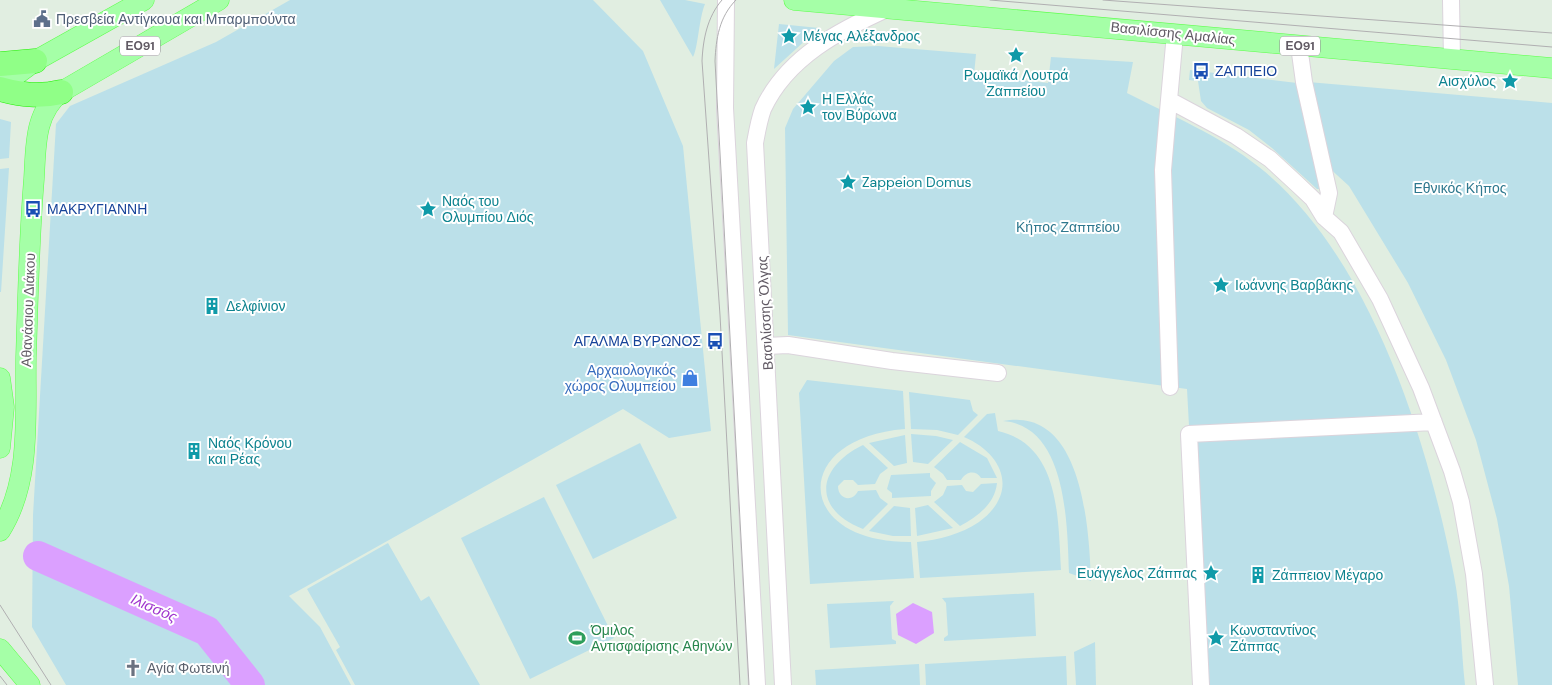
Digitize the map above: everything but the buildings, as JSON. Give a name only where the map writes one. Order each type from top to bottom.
[{"type":"highway","name":"ΕΟ91","points":[[0,64],[35,61]]},
{"type":"highway","name":"ΕΟ91","points":[[0,88],[28,96],[42,96],[61,92]]},
{"type":"main road","name":"ΕΟ91","points":[[35,61],[144,0]]},
{"type":"main road","name":"ΕΟ91","points":[[61,92],[219,0]]},
{"type":"main road","name":"Βασιλίσσης Αμαλίας","points":[[794,0],[891,7],[1552,68]]},
{"type":"main road","points":[[0,88],[35,61]]},
{"type":"main road","name":"Αθανάσιου Διάκου","points":[[0,531],[14,504],[24,457],[31,210],[38,132],[46,107],[61,92]]},
{"type":"main road","points":[[0,378],[4,407],[1,441]]},
{"type":"main road","points":[[0,649],[30,685]]},
{"type":"street","name":"Βασιλίσσης Όλγας","points":[[726,0],[724,74],[726,140],[757,685]]},
{"type":"street","points":[[1452,0],[1452,60]]},
{"type":"street","name":"Βασιλίσσης Όλγας","points":[[783,685],[755,143],[763,110],[790,72],[823,41],[891,7]]},
{"type":"street","points":[[1170,387],[1163,170],[1175,34]]},
{"type":"street","points":[[1299,46],[1304,82],[1329,192],[1324,217]]},
{"type":"street","points":[[1169,100],[1236,136],[1270,160],[1313,199],[1324,217],[1341,232],[1380,298],[1434,422],[1461,502],[1469,540],[1479,615],[1485,685]]},
{"type":"street","points":[[766,346],[788,345],[998,374]]},
{"type":"street","points":[[1201,685],[1189,434],[1434,422]]},
{"type":"green space","points":[[290,0],[593,0],[643,51],[683,146],[711,431],[669,438],[623,409],[289,596],[320,627],[351,685],[66,685],[32,627],[33,515],[56,124],[70,106],[216,42]]},
{"type":"green space","points":[[660,0],[685,0],[705,4],[693,57]]},
{"type":"green space","points":[[779,24],[819,28],[774,69]]},
{"type":"green space","name":"Κήπος Ζαππείου","points":[[878,46],[976,54],[974,75],[1048,83],[1051,57],[1133,62],[1127,93],[1228,145],[1259,167],[1298,204],[1333,249],[1363,299],[1388,354],[1410,410],[1443,523],[1454,576],[1460,616],[1465,685],[1203,685],[1187,389],[788,335],[785,128],[793,109],[834,61],[853,47]]},
{"type":"green space","points":[[1190,70],[1297,83],[1321,189],[1317,189],[1249,130],[1207,108],[1201,101],[1198,81],[1189,80]]},
{"type":"green space","name":"Εθνικός Κήπος","points":[[1308,82],[1552,103],[1552,685],[1518,685],[1509,586],[1497,519],[1476,440],[1446,360],[1408,283],[1349,186],[1326,165]]},
{"type":"green space","points":[[0,119],[11,122],[9,158],[0,159]]},
{"type":"green space","points":[[9,168],[1,292],[0,292],[0,169]]},
{"type":"green space","points":[[807,380],[903,391],[905,429],[867,436],[841,451],[825,469],[821,489],[827,509],[844,526],[872,538],[911,542],[914,578],[810,584],[799,393]]},
{"type":"green space","points":[[909,392],[970,400],[973,411],[978,415],[958,435],[937,430],[911,429]]},
{"type":"green space","points":[[995,413],[998,431],[1018,439],[1034,451],[1044,467],[1052,486],[1059,528],[1061,570],[920,578],[917,542],[950,536],[965,530],[979,522],[991,511],[999,499],[1002,475],[997,464],[989,453],[978,444],[964,437],[987,414]]},
{"type":"green space","points":[[1003,421],[1030,421],[1050,432],[1065,451],[1076,476],[1083,503],[1088,532],[1091,581],[1069,573],[1064,506],[1060,482],[1052,459],[1040,440],[1024,427]]},
{"type":"green space","points":[[911,434],[936,436],[953,440],[928,464],[913,462]]},
{"type":"green space","points":[[905,435],[907,463],[894,466],[869,443]]},
{"type":"green space","points":[[960,442],[987,458],[997,478],[981,478],[974,473],[968,473],[961,480],[947,480],[934,467]]},
{"type":"green space","points":[[640,443],[677,518],[593,559],[556,485]]},
{"type":"green space","points":[[863,445],[888,468],[880,474],[875,484],[858,485],[853,480],[844,480],[838,486],[840,494],[849,498],[858,491],[876,490],[880,498],[888,504],[863,529],[846,521],[835,511],[828,500],[826,488],[829,476],[836,465],[847,454]]},
{"type":"green space","points":[[930,473],[930,477],[936,483],[931,491],[931,496],[892,498],[892,493],[887,489],[891,475]]},
{"type":"green space","points":[[997,483],[993,497],[984,509],[960,526],[934,502],[943,495],[947,486],[962,485],[966,491],[973,492],[981,484]]},
{"type":"green space","points":[[544,497],[614,638],[530,679],[461,538]]},
{"type":"green space","points":[[928,505],[953,528],[917,536],[915,508]]},
{"type":"green space","points":[[894,506],[910,508],[911,536],[893,536],[869,531]]},
{"type":"green space","points":[[388,543],[421,601],[429,596],[480,685],[355,685],[336,650],[340,647],[307,589]]},
{"type":"green space","points":[[1034,593],[1036,636],[944,641],[944,638],[948,635],[946,603],[942,598]]},
{"type":"green space","points":[[894,601],[890,606],[892,639],[896,641],[896,644],[830,648],[827,604]]},
{"type":"green space","points":[[1095,642],[1096,685],[1076,685],[1074,652]]},
{"type":"green space","points":[[1066,656],[1067,685],[926,685],[925,664]]},
{"type":"green space","points":[[919,664],[920,685],[816,685],[815,670]]},
{"type":"shaded area","points":[[913,603],[932,612],[934,633],[916,644],[898,635],[896,614]]},
{"type":"waterway","name":"Ιλισσός","points":[[38,556],[207,631],[250,685]]},
{"type":"tram line","points":[[722,0],[709,21],[703,45],[702,61],[720,315],[740,685]]},
{"type":"tram line","points":[[736,0],[722,21],[716,45],[715,61],[749,685]]},
{"type":"tram line","points":[[990,0],[1552,47]]},
{"type":"tram line","points":[[1103,0],[1552,33]]},
{"type":"tram line","points":[[0,605],[51,685]]},
{"type":"tram line","points":[[0,676],[7,685]]},
{"type":"place","name":"Πρεσβεία Αντίγκουα και Μπαρμπούντα","points":[[42,19]]},
{"type":"place","name":"Μέγας Αλέξανδρος","points":[[789,36]]},
{"type":"place","name":"Ρωμαϊκά Λουτρά Ζαππείου","points":[[1016,55]]},
{"type":"place","name":"ΖΑΠΠΕΙΟ","points":[[1201,71]]},
{"type":"place","name":"Αισχύλος","points":[[1510,81]]},
{"type":"place","name":"Η Ελλάς τον Βύρωνα","points":[[808,107]]},
{"type":"place","name":"Zappeion Domus","points":[[848,182]]},
{"type":"place","name":"ΜΑΚΡΥΓΙΑΝΝΗ","points":[[33,209]]},
{"type":"place","name":"Ναός του Ολυμπίου Διός","points":[[428,209]]},
{"type":"place","name":"Ιωάννης Βαρβάκης","points":[[1221,285]]},
{"type":"place","name":"Δελφίνιον","points":[[212,306]]},
{"type":"place","name":"ΑΓΑΛΜΑ ΒΥΡΩΝΟΣ","points":[[715,341]]},
{"type":"place","name":"Αρχαιολογικός χώρος Ολυμπείου","points":[[690,378]]},
{"type":"place","name":"Ναός Κρόνου και Ρέας","points":[[194,451]]},
{"type":"place","name":"Ευάγγελος Ζάππας","points":[[1211,573]]},
{"type":"place","name":"Ζάππειον Μέγαρο","points":[[1258,575]]},
{"type":"place","name":"Όμιλος Αντισφαίρισης Αθηνών","points":[[577,638]]},
{"type":"place","name":"Κωνσταντίνος Ζάππας","points":[[1216,638]]},
{"type":"place","name":"Αγία Φωτεινή","points":[[133,668]]}]
